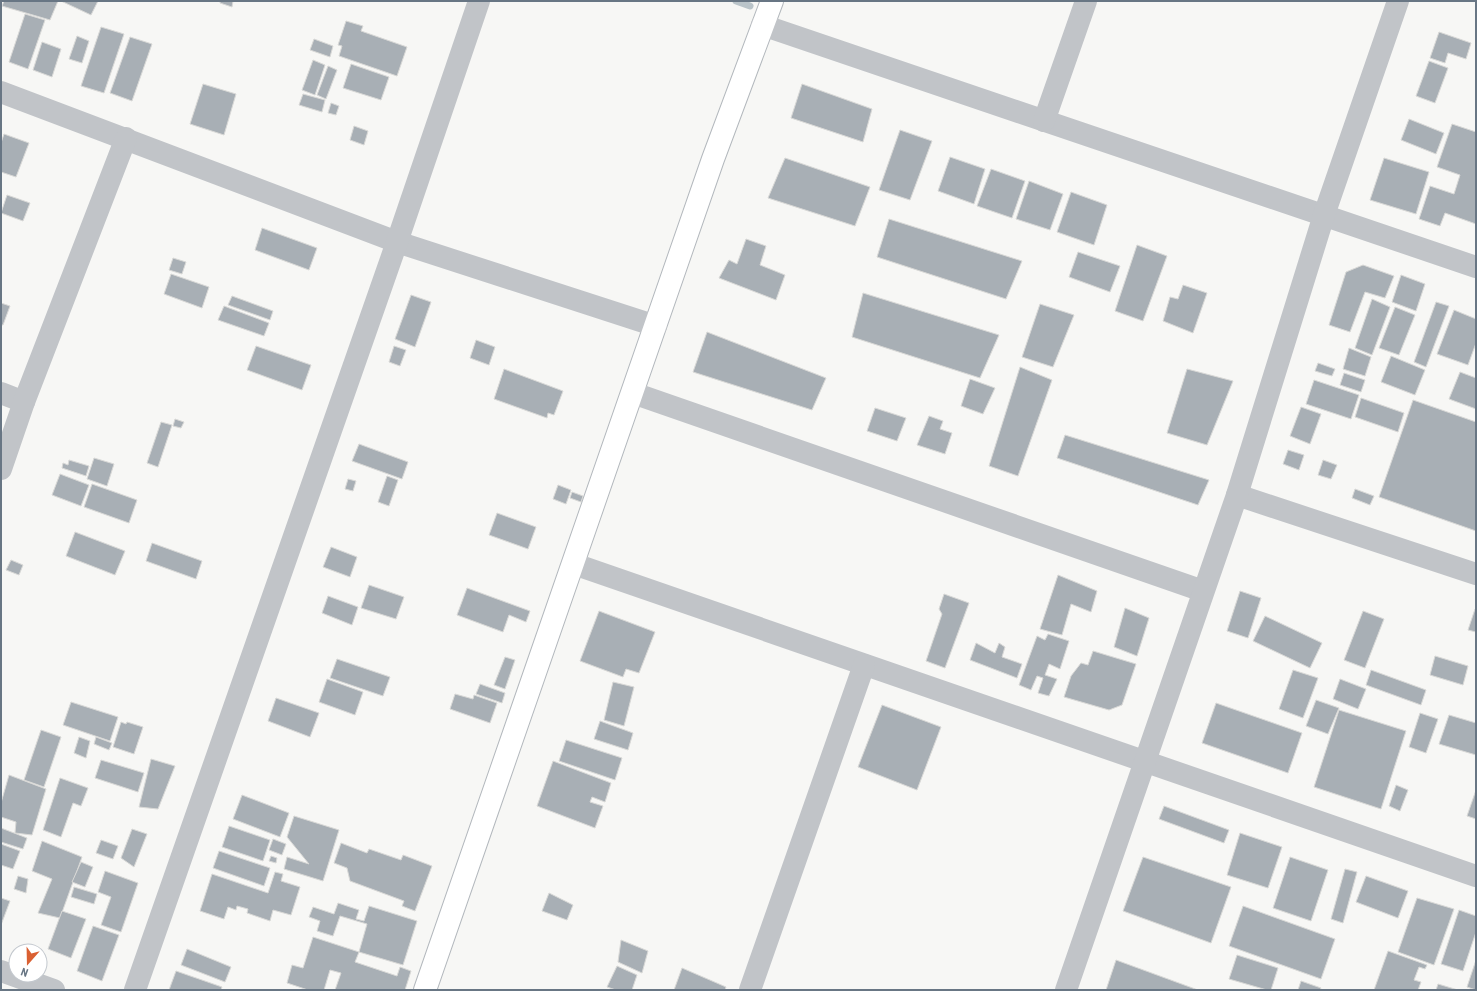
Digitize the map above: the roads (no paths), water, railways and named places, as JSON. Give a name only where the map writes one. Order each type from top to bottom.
[{"type":"street","points":[[135,990],[480,1]]},
{"type":"street","points":[[425,990],[574,564],[713,159],[772,1]]},
{"type":"street","points":[[1044,121],[1086,1]]},
{"type":"street","points":[[1066,990],[1236,496],[1324,215],[1398,1]]},
{"type":"street","points":[[762,25],[1476,267]]},
{"type":"street","points":[[1,92],[126,138],[397,242],[656,326]]},
{"type":"street","points":[[1,469],[24,402],[126,138]]},
{"type":"street","points":[[1,393],[24,402]]},
{"type":"street","points":[[633,393],[1203,591]]},
{"type":"street","points":[[1236,496],[1476,574]]},
{"type":"street","points":[[574,564],[1476,876]]},
{"type":"street","points":[[750,990],[864,664]]},
{"type":"street","points":[[1,972],[54,990]]},
{"type":"waterway","points":[[736,1],[750,6]]}]
